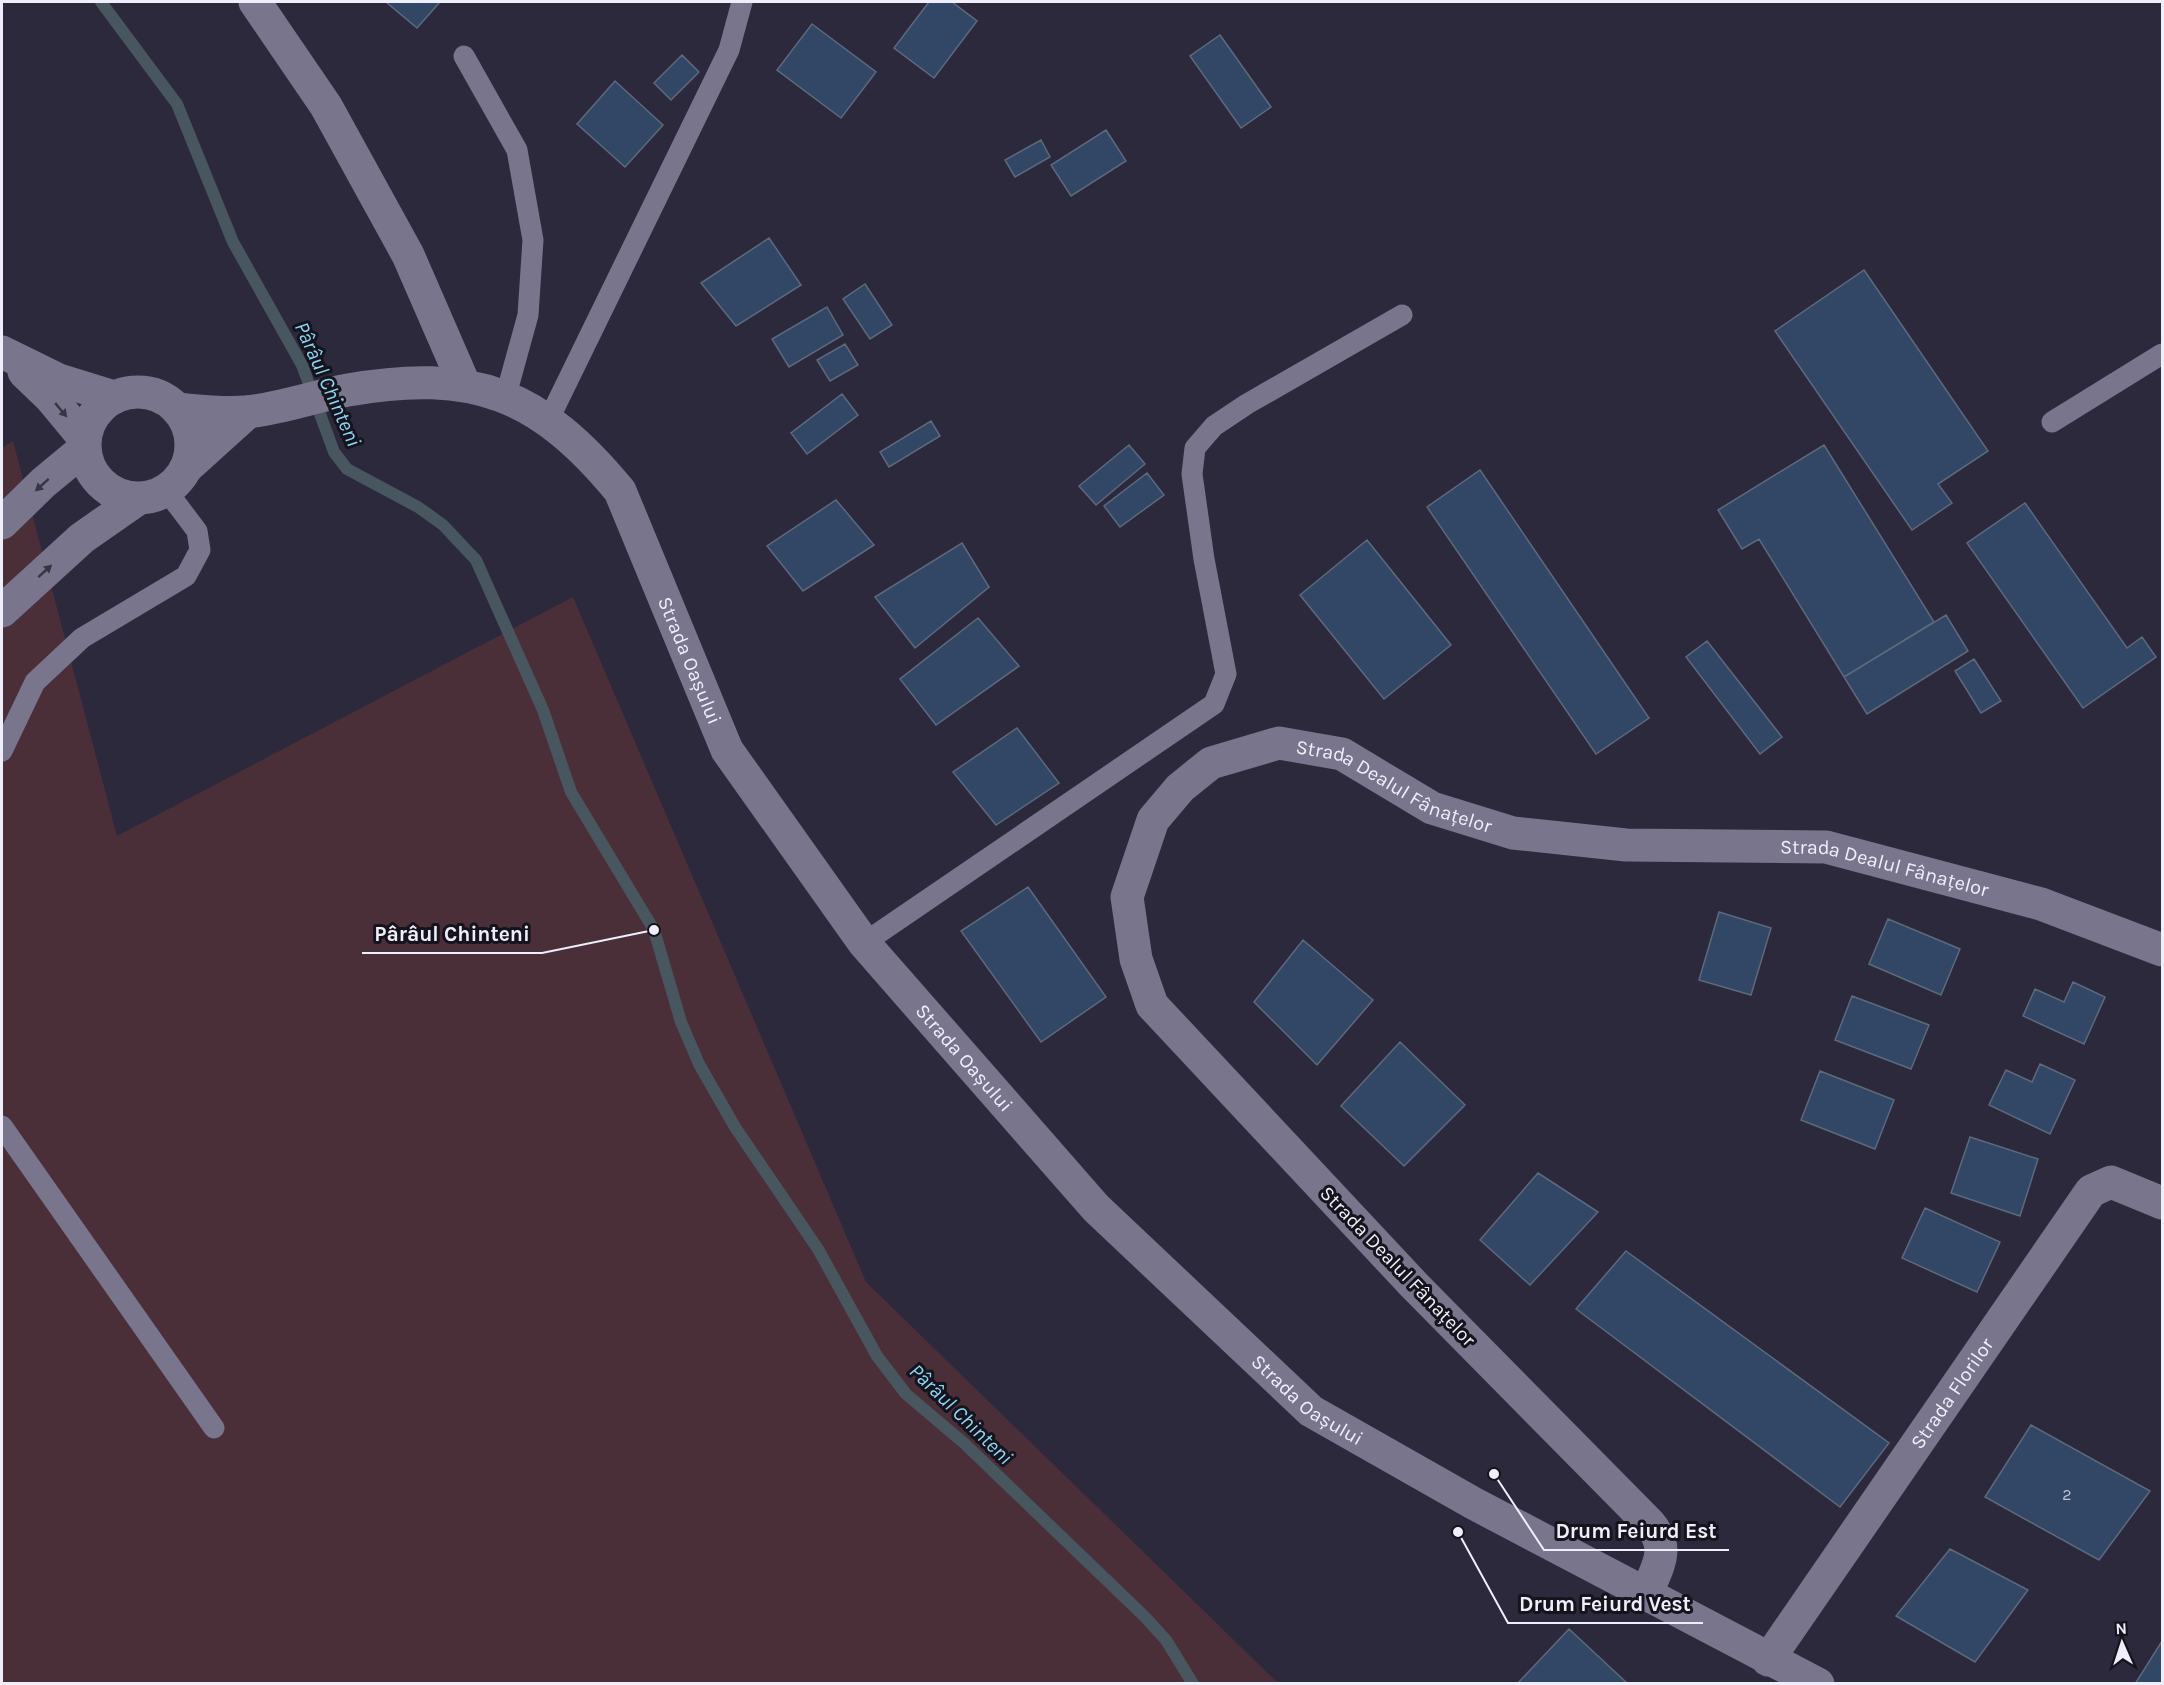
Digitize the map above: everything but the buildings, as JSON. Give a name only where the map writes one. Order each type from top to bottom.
[{"type":"main road","points":[[255,2],[326,106],[408,255],[465,386]]},
{"type":"main road","points":[[3,353],[59,380],[114,397]]},
{"type":"main road","points":[[2,523],[84,444],[94,414],[114,397],[136,391],[159,396],[177,409],[189,427],[192,448],[163,486],[118,496],[101,485],[89,469],[84,444],[50,397],[3,353]]},
{"type":"main road","name":"Strada Oașului","points":[[177,409],[254,410],[349,390],[408,382],[465,386],[506,395],[549,419],[592,456],[620,491],[727,750],[864,943],[1096,1208],[1311,1410],[1473,1503],[1647,1593],[1768,1660],[1818,1683]]},
{"type":"main road","points":[[2,611],[82,538],[163,486],[254,410]]},
{"type":"main road","name":"Strada Dealul Fânațelor","points":[[1647,1593],[1663,1551],[1659,1535],[1654,1529],[1414,1285],[1152,1005],[1136,959],[1127,897],[1153,820],[1180,788],[1211,763],[1279,743],[1342,754],[1432,808],[1513,833],[1626,845],[1826,847],[2041,904],[2163,950]]},
{"type":"main road","name":"Strada Florilor","points":[[1768,1660],[2091,1191],[2111,1182],[2163,1203]]},
{"type":"lane","points":[[549,419],[729,50],[742,2]]},
{"type":"lane","points":[[464,56],[517,150],[533,240],[528,315],[506,395]]},
{"type":"lane","points":[[864,943],[1214,704],[1226,674],[1204,559],[1192,474],[1195,448],[1214,426],[1247,404],[1402,315]]},
{"type":"lane","points":[[2052,422],[2163,354]]},
{"type":"lane","points":[[2,751],[35,682],[82,638],[186,576],[200,550],[197,531],[163,486]]},
{"type":"lane","points":[[2,1126],[214,1428]]},
{"type":"shaded area","points":[[13,441],[117,836],[573,597],[866,1282],[1278,1683],[2,1683],[2,448]]},
{"type":"waterway","name":"Pârâul Chinteni","points":[[101,2],[177,104],[233,242],[302,365],[334,452],[347,469],[418,507],[443,525],[476,560],[543,710],[571,792],[654,930],[681,1022],[699,1064],[735,1127],[818,1249],[877,1356],[906,1394],[965,1444],[1144,1616],[1166,1640],[1193,1684]]},
{"type":"place","name":"Pârâul Chinteni","points":[[654,930]]},
{"type":"place","name":"Drum Feiurd Est","points":[[1494,1474]]},
{"type":"place","name":"Drum Feiurd Vest","points":[[1458,1532]]}]
